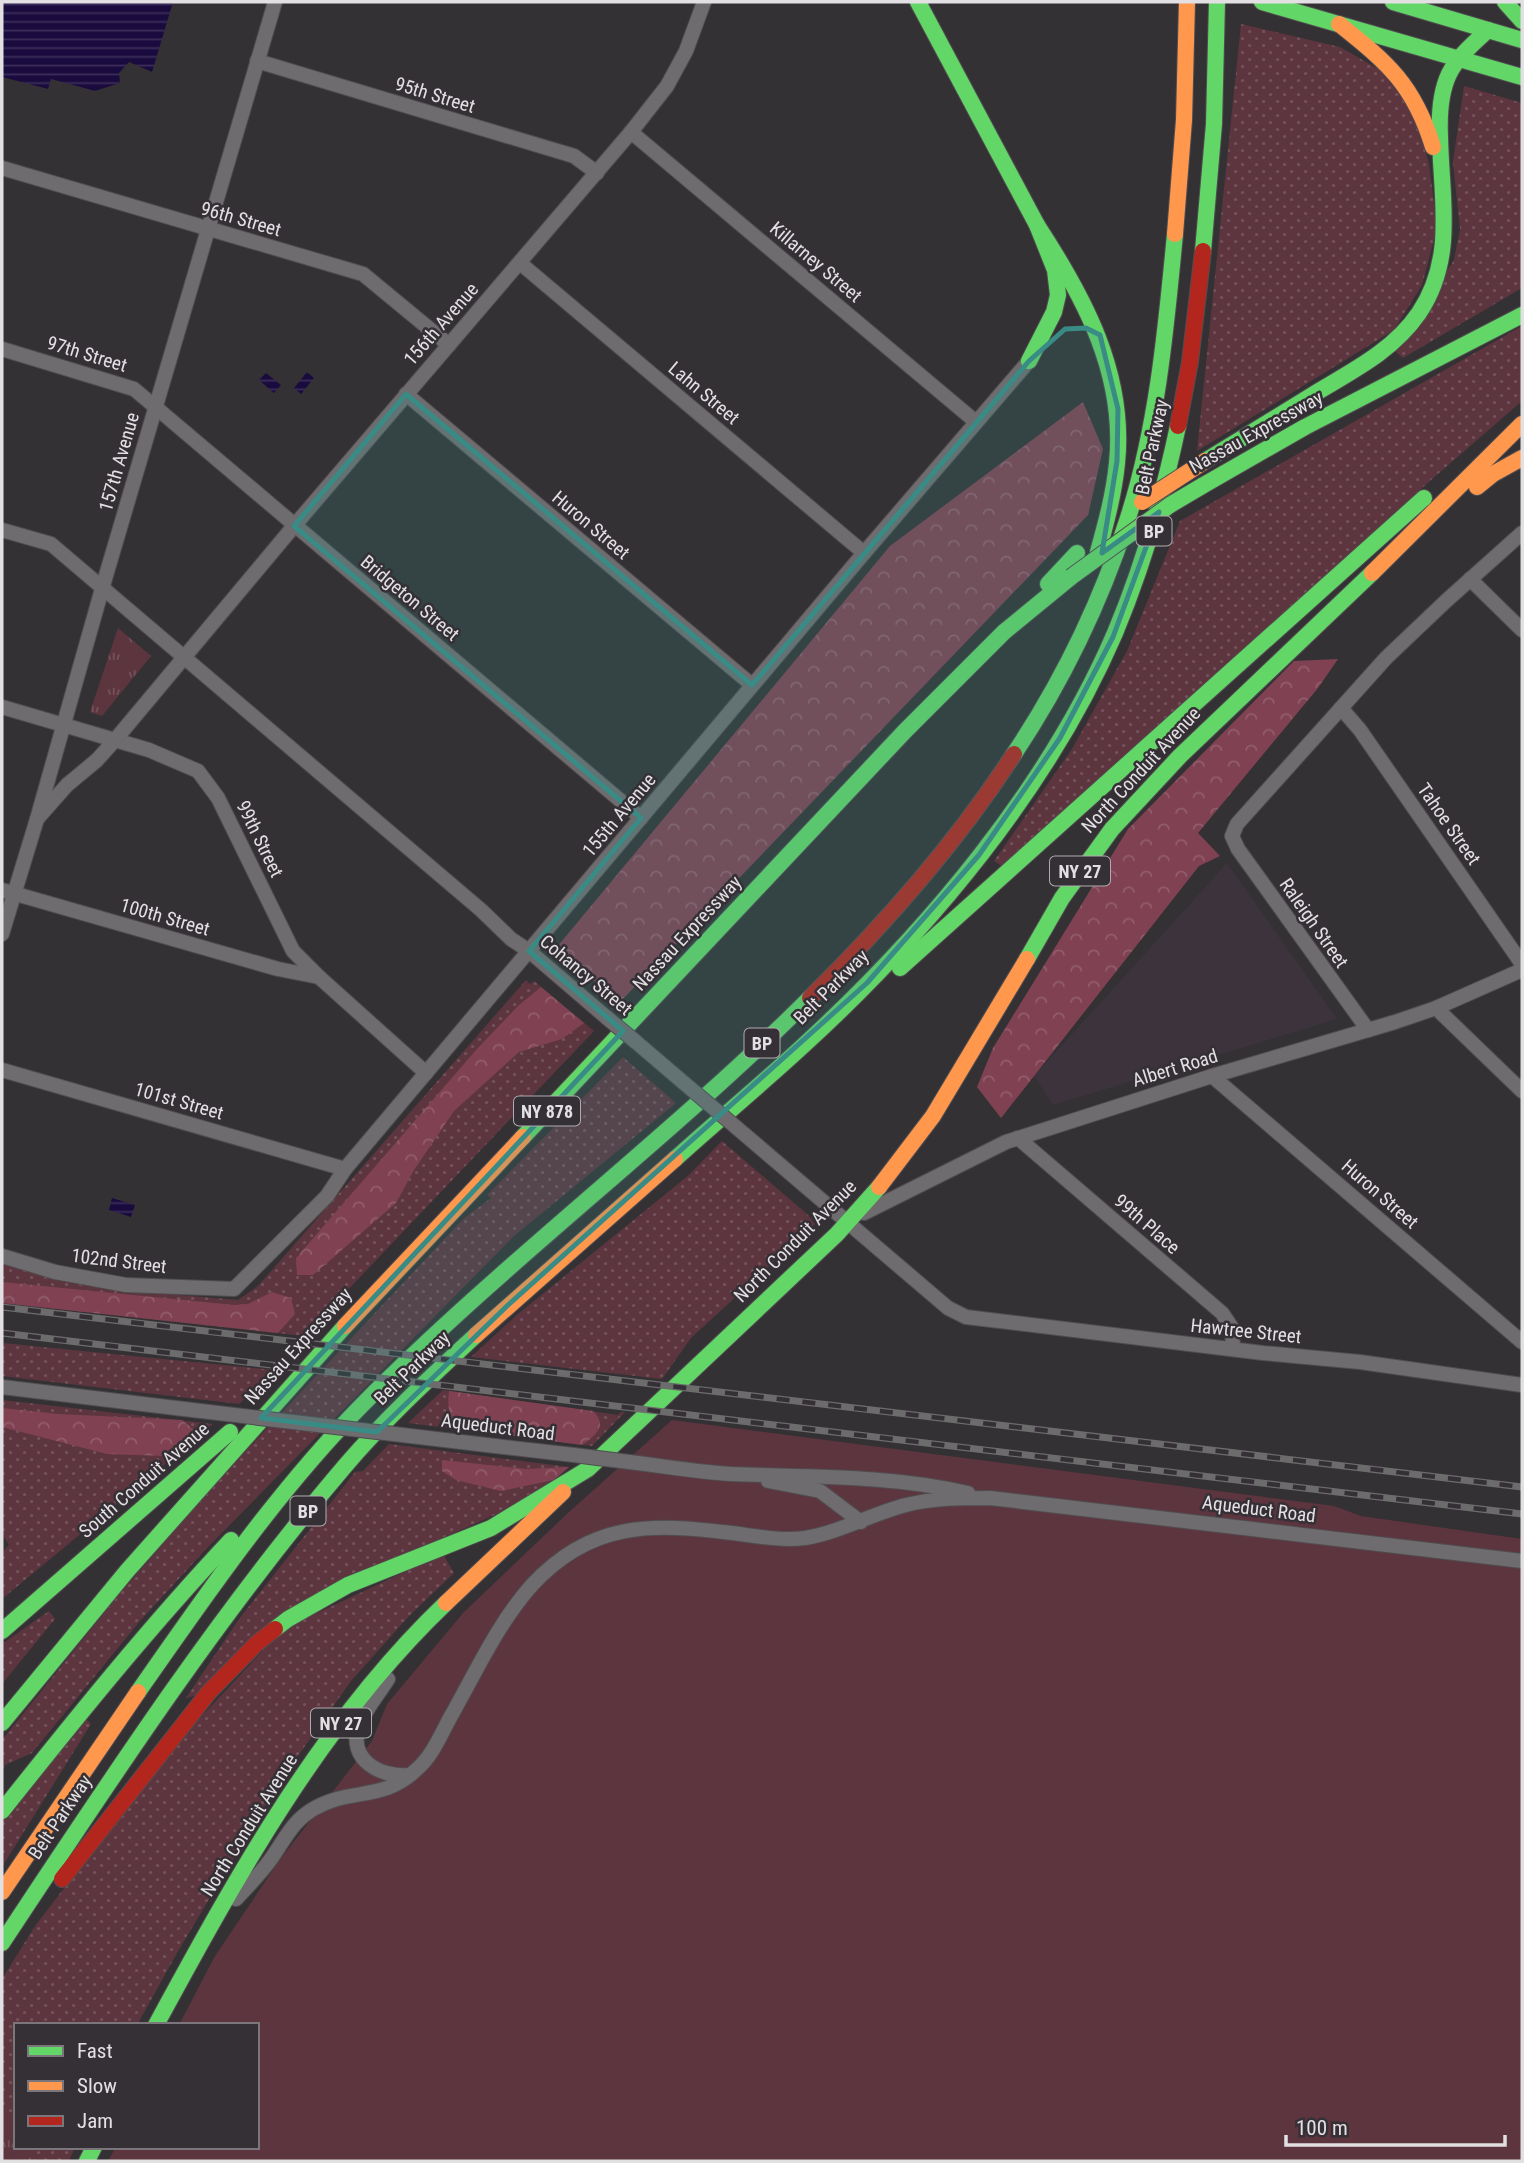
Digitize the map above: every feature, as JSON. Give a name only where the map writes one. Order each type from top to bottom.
[{"type":"main road","points":[[918,2],[957,70],[1037,225],[1055,270],[1058,295],[1051,320],[1029,360]]},
{"type":"main road","points":[[932,2],[957,70]]},
{"type":"main road","name":"Belt Parkway","points":[[2,1892],[169,1647],[240,1551],[359,1408],[444,1325],[552,1227],[790,1018],[865,944],[934,865],[997,784],[1051,697],[1095,605],[1130,510],[1153,410],[1172,269],[1184,129],[1187,2]]},
{"type":"main road","name":"Belt Parkway","points":[[2,1943],[92,1807],[210,1639],[346,1465],[436,1373],[507,1306],[806,1043],[867,983],[925,920],[1014,810],[1079,705],[1113,637],[1135,584],[1165,493],[1192,345],[1210,176],[1218,2]]},
{"type":"main road","points":[[1262,2],[1522,77]]},
{"type":"main road","points":[[1393,2],[1446,9],[1488,30],[1522,40]]},
{"type":"main road","points":[[1505,2],[1522,21]]},
{"type":"main road","points":[[1418,47],[1446,9]]},
{"type":"main road","points":[[1339,24],[1396,71],[1411,90],[1423,112],[1440,174]]},
{"type":"main road","points":[[1004,632],[1077,553],[1129,511],[1381,353],[1412,324],[1428,299],[1442,261],[1446,222],[1440,174],[1440,125],[1447,80],[1460,60],[1488,30]]},
{"type":"main road","points":[[934,865],[1049,668],[1082,598],[1101,546],[1112,499],[1118,427],[1112,377],[1100,335],[1062,260],[1037,225]]},
{"type":"main road","name":"Nassau Expressway","points":[[2,1723],[102,1600],[313,1360],[905,731],[1004,632],[1071,577],[1170,505],[1305,427],[1522,316]]},
{"type":"main road","points":[[1029,360],[1068,330],[1086,328],[1100,335]]},
{"type":"main road","points":[[806,1043],[911,960],[1491,438],[1522,414]]},
{"type":"main road","name":"North Conduit Avenue","points":[[157,2023],[205,1935],[282,1808],[368,1688],[421,1627],[848,1223],[908,1151],[939,1107],[1062,898],[1106,837],[1180,756],[1376,570],[1522,424]]},
{"type":"main road","points":[[1376,570],[1481,483],[1522,458]]},
{"type":"main road","name":"South Conduit Avenue","points":[[2,1631],[313,1360]]},
{"type":"main road","points":[[2,1811],[77,1715],[183,1591],[216,1555],[306,1469]]},
{"type":"main road","points":[[2,1954],[209,1692],[257,1643],[288,1619],[348,1585],[491,1528],[588,1469]]},
{"type":"street","name":"157th Avenue","points":[[2,934],[8,892],[37,819],[275,2]]},
{"type":"street","name":"156th Avenue","points":[[185,658],[294,526],[631,132],[667,86],[686,51],[704,2]]},
{"type":"street","name":"95th Street","points":[[257,61],[574,156],[597,173]]},
{"type":"street","name":"Killarney Street","points":[[631,132],[976,422]]},
{"type":"street","name":"96th Street","points":[[2,168],[363,274],[449,345]]},
{"type":"street","name":"Lahn Street","points":[[520,263],[864,553]]},
{"type":"street","name":"97th Street","points":[[2,349],[134,389],[155,407]]},
{"type":"street","name":"155th Avenue","points":[[234,1289],[327,1196],[345,1168],[1029,360]]},
{"type":"street","name":"Huron Street","points":[[406,394],[752,685]]},
{"type":"street","name":"Bridgeton Street","points":[[155,407],[641,818]]},
{"type":"street","name":"Cohancy Street","points":[[2,530],[51,544],[481,910],[511,939],[529,951],[948,1308],[966,1317]]},
{"type":"street","points":[[1341,708],[1394,650],[1522,533]]},
{"type":"street","points":[[1470,579],[1522,630]]},
{"type":"street","points":[[37,819],[67,785],[97,760],[185,658]]},
{"type":"street","name":"99th Street","points":[[2,708],[162,755],[198,771],[218,798],[293,950],[319,977],[426,1073]]},
{"type":"street","name":"Raleigh Street","points":[[1341,708],[1237,824],[1232,836],[1254,872],[1368,1030]]},
{"type":"street","name":"Tahoe Street","points":[[1341,708],[1360,730],[1522,967]]},
{"type":"street","name":"100th Street","points":[[8,892],[278,969],[319,977]]},
{"type":"street","name":"Albert Road","points":[[848,1223],[965,1161],[1018,1138],[1436,1008],[1522,967]]},
{"type":"street","points":[[1436,1008],[1522,1091]]},
{"type":"street","name":"101st Street","points":[[2,1070],[345,1168]]},
{"type":"street","name":"Huron Street","points":[[1212,1076],[1522,1342]]},
{"type":"street","name":"99th Place","points":[[1018,1138],[1221,1312],[1232,1328],[1233,1349]]},
{"type":"street","name":"102nd Street","points":[[2,1256],[55,1272],[126,1285],[234,1289]]},
{"type":"street","name":"Hawtree Street","points":[[966,1317],[1360,1362],[1522,1385]]},
{"type":"street","name":"Aqueduct Road","points":[[2,1387],[729,1474],[910,1483],[990,1498],[1522,1561]]},
{"type":"street","points":[[729,1474],[820,1491],[861,1522]]},
{"type":"street","name":"Aqueduct Road","points":[[205,1935],[271,1859],[291,1826],[305,1814],[331,1801],[391,1788],[411,1775],[428,1757],[511,1612],[540,1577],[572,1552],[597,1539],[640,1527],[677,1527],[789,1539],[832,1532],[916,1502],[990,1498]]},
{"type":"street","points":[[411,1775],[388,1775],[370,1766],[361,1755],[357,1735],[360,1723],[421,1627]]},
{"type":"highlighted area","points":[[1086,328],[1100,335],[1118,409],[1117,461],[1102,553],[1159,512],[1113,637],[1060,738],[979,855],[867,983],[507,1306],[377,1432],[261,1418],[623,1031],[529,951],[641,818],[294,526],[406,394],[752,685],[1029,361],[1065,329]]},
{"type":"shaded area","points":[[2,2],[173,2],[152,72],[129,62],[119,73],[120,83],[95,91],[51,79],[48,89],[2,77]]},
{"type":"shaded area","points":[[307,372],[314,378],[301,394],[294,388]]},
{"type":"shaded area","points":[[266,373],[281,385],[274,393],[259,380]]},
{"type":"shaded area","points":[[1227,863],[1337,1019],[1053,1105],[1034,1076]]},
{"type":"shaded area","points":[[112,1198],[135,1205],[131,1217],[109,1210]]},
{"type":"green space","points":[[1241,24],[1340,47],[1380,70],[1403,98],[1420,131],[1429,164],[1437,228],[1422,285],[1394,330],[1197,451]]},
{"type":"green space","points":[[1464,86],[1522,103],[1522,288],[1403,358],[1396,352],[1454,260],[1460,229],[1453,162]]},
{"type":"green space","points":[[1522,326],[1522,401],[1003,867],[994,861],[1072,749],[1127,651],[1180,521]]},
{"type":"green space","points":[[1083,402],[1103,449],[1088,515],[619,1003],[557,947],[890,546]]},
{"type":"green space","points":[[118,628],[151,656],[102,716],[90,712]]},
{"type":"green space","points":[[1338,659],[1318,688],[1198,833],[1220,856],[1199,866],[1001,1118],[977,1087],[993,1048],[1128,829],[1294,661]]},
{"type":"green space","points":[[526,980],[530,984],[534,981],[594,1031],[304,1336],[2,1303],[2,1263],[119,1290],[238,1300],[258,1286]]},
{"type":"green space","points":[[541,987],[584,1023],[562,1039],[519,1052],[454,1111],[414,1170],[396,1203],[313,1275],[297,1275],[296,1258],[476,1050],[518,1006]]},
{"type":"green space","points":[[623,1057],[676,1103],[514,1236],[208,1547],[140,1621],[32,1753],[5,1765],[2,1771],[2,1740],[117,1597],[215,1484],[463,1219],[491,1198],[487,1195]]},
{"type":"green space","points":[[722,1141],[815,1224],[691,1338],[662,1379],[471,1357],[518,1314],[689,1175]]},
{"type":"green space","points":[[2,1282],[234,1305],[248,1304],[272,1292],[291,1298],[295,1314],[278,1333],[2,1303]]},
{"type":"green space","points":[[2,1343],[273,1370],[239,1404],[2,1376]]},
{"type":"green space","points":[[443,1390],[618,1415],[625,1412],[592,1446],[408,1423]]},
{"type":"green space","points":[[449,1391],[593,1411],[600,1421],[600,1426],[596,1434],[582,1445],[459,1429],[449,1411]]},
{"type":"green space","points":[[2,1400],[213,1424],[2,1599],[2,1552],[9,1545],[2,1534]]},
{"type":"green space","points":[[2,1408],[58,1414],[182,1420],[200,1435],[177,1453],[165,1456],[107,1454],[2,1427]]},
{"type":"green space","points":[[672,1420],[1334,1506],[1361,1516],[1522,1539],[1522,2161],[108,2161],[115,2149],[259,2149],[259,2023],[180,2023],[215,1956],[279,1861],[372,1741],[387,1704],[464,1612],[569,1512]]},
{"type":"green space","points":[[389,1444],[569,1467],[520,1504],[396,1558],[198,1695],[186,1698],[239,1619],[355,1472],[363,1471]]},
{"type":"green space","points":[[442,1460],[526,1469],[569,1467],[554,1480],[501,1491],[456,1480],[442,1471]]},
{"type":"green space","points":[[443,1554],[454,1573],[409,1616],[351,1681],[278,1784],[138,2023],[14,2023],[14,2149],[74,2149],[69,2161],[2,2161],[2,1979],[35,1926],[171,1749],[283,1629]]},
{"type":"green space","points":[[49,1611],[55,1619],[2,1684],[2,1644]]},
{"type":"green space","points":[[85,1718],[91,1724],[2,1867],[2,1822]]},
{"type":"green space","points":[[2,2113],[14,2121],[14,2149],[34,2149],[37,2161],[2,2161]]},
{"type":"railway","points":[[2,1307],[1522,1487]]},
{"type":"railway","points":[[2,1333],[1522,1514]]},
{"type":"traffic: fast","points":[[918,2],[1037,225],[1055,270],[1058,295],[1054,312],[1029,361]]},
{"type":"traffic: fast","points":[[1203,251],[1214,124],[1217,2]]},
{"type":"traffic: fast","points":[[1262,2],[1522,77]]},
{"type":"traffic: fast","points":[[1393,2],[1522,40]]},
{"type":"traffic: fast","points":[[1505,2],[1522,21]]},
{"type":"traffic: fast","points":[[1205,461],[1371,359],[1397,338],[1419,313],[1431,292],[1442,249],[1444,205],[1440,121],[1444,89],[1457,61],[1488,30]]},
{"type":"traffic: fast","points":[[1037,225],[1085,308],[1098,338],[1115,398],[1117,463],[1112,497],[1098,552]]},
{"type":"traffic: fast","points":[[1014,754],[1064,671],[1105,582],[1127,521],[1153,415],[1164,342],[1175,234]]},
{"type":"traffic: fast","points":[[1202,486],[1305,427],[1522,315]]},
{"type":"traffic: fast","points":[[675,1159],[805,1044],[896,954],[940,905],[1020,801],[1088,690],[1115,633],[1151,531],[1178,426]]},
{"type":"traffic: fast","points":[[1071,577],[1170,505],[1202,486]]},
{"type":"traffic: fast","points":[[900,968],[1424,498]]},
{"type":"traffic: fast","points":[[1048,584],[1077,553]]},
{"type":"traffic: fast","points":[[1027,959],[1062,898],[1112,829],[1180,756],[1372,573]]},
{"type":"traffic: fast","points":[[523,1137],[905,731],[1004,632],[1071,577]]},
{"type":"traffic: fast","points":[[138,1692],[217,1580],[273,1507],[363,1404],[473,1300],[700,1101],[810,998]]},
{"type":"traffic: fast","points":[[275,1629],[348,1585],[491,1528],[588,1469],[837,1234],[879,1187]]},
{"type":"traffic: fast","points":[[2,1723],[127,1571],[345,1326]]},
{"type":"traffic: fast","points":[[2,1943],[166,1699],[253,1580],[360,1449],[476,1335]]},
{"type":"traffic: fast","points":[[2,1631],[230,1432]]},
{"type":"traffic: fast","points":[[2,1811],[142,1639],[231,1540]]},
{"type":"traffic: fast","points":[[157,2023],[251,1857],[321,1749],[401,1649],[446,1603]]},
{"type":"traffic: fast","points":[[87,2161],[93,2149]]},
{"type":"traffic: slow","points":[[1175,234],[1184,120],[1187,2]]},
{"type":"traffic: slow","points":[[1339,24],[1372,51],[1408,91],[1426,126],[1433,147]]},
{"type":"traffic: slow","points":[[1372,573],[1522,424]]},
{"type":"traffic: slow","points":[[1477,487],[1493,474],[1522,458]]},
{"type":"traffic: slow","points":[[1142,502],[1205,461]]},
{"type":"traffic: slow","points":[[879,1187],[933,1116],[1027,959]]},
{"type":"traffic: slow","points":[[345,1326],[523,1137]]},
{"type":"traffic: slow","points":[[476,1335],[675,1159]]},
{"type":"traffic: slow","points":[[446,1603],[563,1492]]},
{"type":"traffic: slow","points":[[2,1892],[138,1692]]},
{"type":"traffic: jam","points":[[1178,426],[1190,362],[1203,251]]},
{"type":"traffic: jam","points":[[810,998],[919,882],[968,820],[1014,754]]},
{"type":"traffic: jam","points":[[62,1879],[209,1692],[257,1643],[275,1629]]}]
